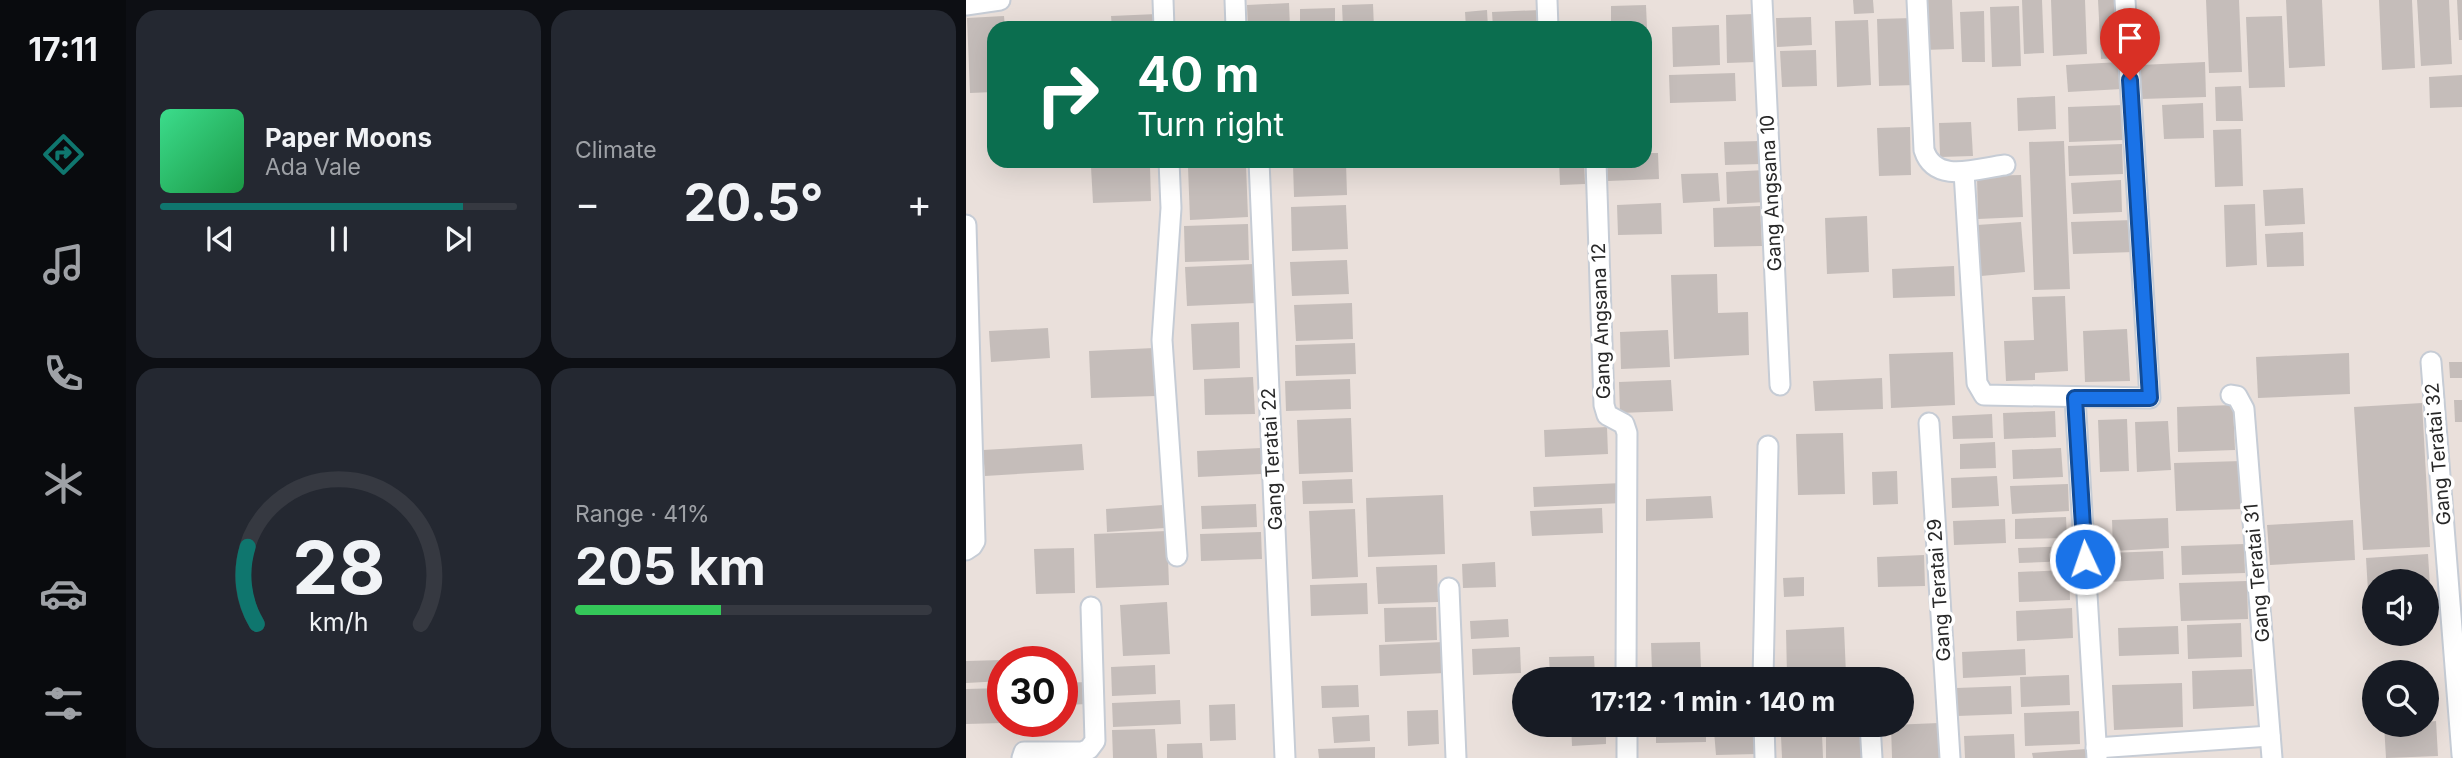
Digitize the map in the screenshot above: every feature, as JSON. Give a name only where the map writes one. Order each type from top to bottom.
[{"type":"street","points":[[966,5],[1000,0]]},
{"type":"street","points":[[1163,0],[1164,21]]},
{"type":"street","points":[[1235,0],[1236,21]]},
{"type":"street","points":[[1547,0],[1548,21]]},
{"type":"street","name":"Gang Angsana 10","points":[[1762,0],[1780,385]]},
{"type":"street","points":[[1917,0],[1924,150],[1927,160],[1933,166],[1946,171],[1964,172],[2006,165]]},
{"type":"street","points":[[1964,172],[1979,390],[1984,396],[2150,398],[2125,0]]},
{"type":"street","points":[[1169,168],[1171,208],[1162,340],[1177,556]]},
{"type":"street","name":"Gang Teratai 22","points":[[1259,168],[1285,758]]},
{"type":"street","name":"Gang Angsana 12","points":[[1597,168],[1604,411],[1624,424],[1627,433],[1626,667]]},
{"type":"street","points":[[966,225],[975,541],[966,550]]},
{"type":"street","name":"Gang Teratai 32","points":[[2431,362],[2462,755]]},
{"type":"street","name":"Gang Teratai 31","points":[[2231,395],[2237,396],[2244,409],[2272,758]]},
{"type":"street","points":[[2075,398],[2096,753],[2270,736]]},
{"type":"street","name":"Gang Teratai 29","points":[[1929,423],[1950,758]]},
{"type":"street","points":[[1763,667],[1768,446]]},
{"type":"street","points":[[1449,588],[1456,758]]},
{"type":"street","points":[[1022,758],[1024,752],[1082,752],[1095,741],[1091,607]]},
{"type":"street","points":[[1627,737],[1627,758]]},
{"type":"street","points":[[1764,737],[1765,758]]},
{"type":"street","points":[[1871,737],[1872,758]]},
{"type":"building","points":[[1853,0],[1873,0],[1874,13],[1854,14]]},
{"type":"building","points":[[1921,0],[1952,0],[1954,49],[1923,50]]},
{"type":"building","points":[[2022,0],[2042,0],[2044,53],[2024,54]]},
{"type":"building","points":[[2051,0],[2085,0],[2087,54],[2053,56]]},
{"type":"building","points":[[2098,0],[2116,0],[2118,58],[2101,59]]},
{"type":"building","points":[[2206,0],[2239,0],[2242,72],[2209,73]]},
{"type":"building","points":[[2286,0],[2322,0],[2325,66],[2289,68]]},
{"type":"building","points":[[2379,0],[2412,0],[2415,68],[2382,70]]},
{"type":"building","points":[[2417,0],[2449,0],[2452,64],[2421,66]]},
{"type":"building","points":[[2457,0],[2462,0],[2462,40],[2459,40]]},
{"type":"building","points":[[1289,3],[1290,21],[1248,21],[1247,5]]},
{"type":"building","points":[[1373,4],[1374,21],[1343,21],[1342,5]]},
{"type":"building","points":[[1646,5],[1647,21],[1611,21],[1611,6]]},
{"type":"building","points":[[2019,6],[2021,66],[1992,67],[1990,7]]},
{"type":"building","points":[[1335,8],[1335,21],[1300,21],[1300,9]]},
{"type":"building","points":[[1487,10],[1488,21],[1466,21],[1465,12]]},
{"type":"building","points":[[1541,10],[1541,21],[1493,21],[1492,12]]},
{"type":"building","points":[[1984,11],[1985,62],[1962,62],[1960,12]]},
{"type":"building","points":[[1157,14],[1158,21],[1111,21],[1111,16]]},
{"type":"building","points":[[1754,14],[1756,62],[1727,63],[1726,15]]},
{"type":"building","points":[[1004,16],[1004,21],[987,21],[987,92],[970,93],[967,18]]},
{"type":"building","points":[[2282,16],[2285,87],[2249,88],[2246,17]]},
{"type":"building","points":[[1811,17],[1812,45],[1777,47],[1776,18]]},
{"type":"building","points":[[1913,18],[1916,85],[1879,86],[1877,19]]},
{"type":"building","points":[[1868,20],[1871,85],[1837,87],[1835,21]]},
{"type":"building","points":[[1719,25],[1720,65],[1673,67],[1672,27]]},
{"type":"building","points":[[1816,50],[1817,86],[1782,87],[1780,51]]},
{"type":"building","points":[[2120,62],[2122,89],[2068,92],[2066,65]]},
{"type":"building","points":[[2205,62],[2206,97],[2141,99],[2140,65]]},
{"type":"building","points":[[1735,73],[1736,101],[1670,103],[1669,75]]},
{"type":"building","points":[[2462,75],[2462,107],[2430,108],[2429,77]]},
{"type":"building","points":[[2241,86],[2243,121],[2216,121],[2215,87]]},
{"type":"building","points":[[2055,96],[2056,129],[2018,131],[2017,98]]},
{"type":"building","points":[[2203,103],[2204,138],[2164,139],[2162,105]]},
{"type":"building","points":[[2123,105],[2124,140],[2069,142],[2068,107]]},
{"type":"building","points":[[1971,122],[1973,156],[1940,157],[1939,123]]},
{"type":"building","points":[[1910,127],[1911,175],[1879,176],[1877,128]]},
{"type":"building","points":[[2241,129],[2243,186],[2215,187],[2213,130]]},
{"type":"building","points":[[1760,141],[1761,164],[1725,165],[1724,142]]},
{"type":"building","points":[[2064,141],[2070,289],[2034,290],[2029,142]]},
{"type":"building","points":[[2122,144],[2123,174],[2069,176],[2068,146]]},
{"type":"building","points":[[1652,153],[1658,153],[1659,179],[1608,181],[1607,168],[1652,168]]},
{"type":"building","points":[[1091,168],[1150,168],[1151,201],[1093,203]]},
{"type":"building","points":[[1188,168],[1246,168],[1248,217],[1190,220]]},
{"type":"building","points":[[1293,168],[1346,168],[1347,195],[1294,197]]},
{"type":"building","points":[[1559,168],[1584,168],[1585,184],[1560,185]]},
{"type":"building","points":[[1765,170],[1767,202],[1727,204],[1726,172]]},
{"type":"building","points":[[1718,173],[1720,201],[1683,203],[1681,174]]},
{"type":"building","points":[[2021,175],[2023,217],[1978,219],[1977,176]]},
{"type":"building","points":[[2121,180],[2122,212],[2073,214],[2071,183]]},
{"type":"building","points":[[2303,188],[2305,224],[2265,226],[2263,190]]},
{"type":"building","points":[[1661,203],[1662,234],[1618,235],[1617,205]]},
{"type":"building","points":[[2255,204],[2257,265],[2226,267],[2224,205]]},
{"type":"building","points":[[1346,205],[1348,249],[1292,251],[1291,207]]},
{"type":"building","points":[[1760,206],[1762,246],[1714,247],[1713,208]]},
{"type":"building","points":[[1867,216],[1869,272],[1827,274],[1825,218]]},
{"type":"building","points":[[2133,220],[2134,252],[2073,254],[2071,222]]},
{"type":"building","points":[[2021,222],[2025,272],[1981,276],[1977,225]]},
{"type":"building","points":[[1248,224],[1249,260],[1185,262],[1184,226]]},
{"type":"building","points":[[2303,232],[2304,266],[2267,267],[2265,234]]},
{"type":"building","points":[[1347,260],[1349,294],[1292,296],[1290,262]]},
{"type":"building","points":[[1254,264],[1256,303],[1187,306],[1185,267]]},
{"type":"building","points":[[1954,266],[1955,296],[1893,298],[1892,269]]},
{"type":"building","points":[[1717,274],[1718,313],[1748,312],[1749,355],[1674,359],[1671,275]]},
{"type":"building","points":[[2065,296],[2068,371],[2035,373],[2035,380],[2006,381],[2004,341],[2034,340],[2032,297]]},
{"type":"building","points":[[1352,303],[1353,339],[1296,341],[1294,305]]},
{"type":"building","points":[[1239,322],[1240,368],[1193,370],[1191,324]]},
{"type":"building","points":[[1048,328],[1050,358],[991,362],[989,331]]},
{"type":"building","points":[[2127,329],[2130,381],[2085,382],[2083,331]]},
{"type":"building","points":[[1668,330],[1670,367],[1621,369],[1620,332]]},
{"type":"building","points":[[1355,343],[1356,374],[1296,376],[1295,345]]},
{"type":"building","points":[[1154,348],[1156,396],[1091,398],[1089,351]]},
{"type":"building","points":[[1953,352],[1955,405],[1891,408],[1889,354]]},
{"type":"building","points":[[2349,353],[2350,394],[2258,398],[2256,357]]},
{"type":"building","points":[[2449,362],[2462,362],[2462,378],[2450,378]]},
{"type":"building","points":[[1253,377],[1255,414],[1205,415],[1204,379]]},
{"type":"building","points":[[1882,378],[1883,409],[1815,411],[1813,381]]},
{"type":"building","points":[[1350,379],[1351,409],[1286,411],[1285,381]]},
{"type":"building","points":[[1671,380],[1673,411],[1620,413],[1619,382]]},
{"type":"building","points":[[2454,400],[2462,400],[2462,422],[2455,422]]},
{"type":"building","points":[[2422,403],[2430,547],[2363,550],[2354,407]]},
{"type":"building","points":[[2233,405],[2235,450],[2178,452],[2177,407]]},
{"type":"building","points":[[2055,411],[2056,437],[2004,439],[2003,413]]},
{"type":"building","points":[[1992,414],[1993,438],[1953,439],[1952,416]]},
{"type":"building","points":[[1351,418],[1353,472],[1299,474],[1297,420]]},
{"type":"building","points":[[2127,419],[2129,471],[2100,472],[2098,420]]},
{"type":"building","points":[[2168,421],[2171,470],[2137,472],[2135,422]]},
{"type":"building","points":[[1607,427],[1608,454],[1545,457],[1544,430]]},
{"type":"building","points":[[1843,433],[1845,494],[1798,495],[1796,434]]},
{"type":"building","points":[[1995,442],[1996,468],[1960,469],[1960,444]]},
{"type":"building","points":[[1082,444],[1084,470],[985,476],[983,450]]},
{"type":"building","points":[[1261,448],[1261,474],[1198,477],[1197,451]]},
{"type":"building","points":[[2061,448],[2063,477],[2013,479],[2012,450]]},
{"type":"building","points":[[2242,461],[2244,509],[2176,511],[2174,463]]},
{"type":"building","points":[[1897,471],[1898,504],[1873,505],[1872,472]]},
{"type":"building","points":[[1997,476],[1999,506],[1952,508],[1951,478]]},
{"type":"building","points":[[1352,479],[1353,503],[1303,504],[1302,481]]},
{"type":"building","points":[[1622,483],[1623,503],[1534,507],[1533,487]]},
{"type":"building","points":[[2068,484],[2069,511],[2012,514],[2010,486]]},
{"type":"building","points":[[1443,495],[1445,554],[1368,557],[1366,498]]},
{"type":"building","points":[[1711,496],[1713,518],[1646,521],[1646,499]]},
{"type":"building","points":[[1256,504],[1257,527],[1202,529],[1201,506]]},
{"type":"building","points":[[1163,505],[1165,528],[1107,532],[1106,509]]},
{"type":"building","points":[[1602,508],[1603,533],[1532,536],[1530,511]]},
{"type":"building","points":[[1355,509],[1358,577],[1312,579],[1309,511]]},
{"type":"building","points":[[2066,517],[2067,538],[2015,539],[2015,519]]},
{"type":"building","points":[[2168,518],[2169,548],[2113,551],[2112,520]]},
{"type":"building","points":[[2005,519],[2006,543],[1954,545],[1953,521]]},
{"type":"building","points":[[2353,520],[2355,560],[2270,565],[2267,525]]},
{"type":"building","points":[[1167,531],[1169,585],[1096,588],[1094,534]]},
{"type":"building","points":[[1261,532],[1262,559],[1201,561],[1200,534]]},
{"type":"building","points":[[2244,544],[2245,573],[2182,575],[2181,546]]},
{"type":"building","points":[[2070,546],[2070,561],[2019,563],[2018,548]]},
{"type":"building","points":[[1074,548],[1075,593],[1036,594],[1034,549]]},
{"type":"building","points":[[2163,551],[2164,579],[2108,582],[2107,553]]},
{"type":"building","points":[[2428,554],[2429,569],[2367,569],[2366,558]]},
{"type":"building","points":[[1924,555],[1925,586],[1878,587],[1877,557]]},
{"type":"building","points":[[1495,562],[1496,587],[1463,588],[1462,564]]},
{"type":"building","points":[[1437,565],[1438,602],[1378,604],[1376,567]]},
{"type":"building","points":[[2069,570],[2070,600],[2019,602],[2018,572]]},
{"type":"building","points":[[1804,577],[1804,596],[1784,597],[1783,578]]},
{"type":"building","points":[[2247,581],[2248,619],[2181,621],[2179,583]]},
{"type":"building","points":[[1367,583],[1368,614],[1311,616],[1310,585]]},
{"type":"building","points":[[1167,602],[1170,654],[1123,656],[1120,605]]},
{"type":"building","points":[[1436,607],[1437,640],[1385,642],[1384,608]]},
{"type":"building","points":[[2072,608],[2073,638],[2017,641],[2016,611]]},
{"type":"building","points":[[1508,619],[1509,637],[1471,639],[1470,621]]},
{"type":"building","points":[[2241,623],[2242,657],[2188,659],[2187,625]]},
{"type":"building","points":[[2178,626],[2179,654],[2119,656],[2118,628]]},
{"type":"building","points":[[1844,627],[1846,667],[1787,667],[1786,630]]},
{"type":"building","points":[[1443,642],[1445,673],[1380,676],[1379,645]]},
{"type":"building","points":[[1700,642],[1701,667],[1652,667],[1651,643]]},
{"type":"building","points":[[1520,647],[1521,667],[1512,667],[1512,673],[1473,675],[1472,649]]},
{"type":"building","points":[[2025,649],[2026,675],[1963,678],[1962,652]]},
{"type":"building","points":[[1594,656],[1595,667],[1550,667],[1549,657]]},
{"type":"building","points":[[987,660],[987,682],[966,683],[966,661]]},
{"type":"building","points":[[1155,665],[1156,694],[1112,696],[1111,667]]},
{"type":"building","points":[[2252,669],[2254,706],[2193,709],[2192,671]]},
{"type":"building","points":[[2069,675],[2070,705],[2021,707],[2020,677]]},
{"type":"building","points":[[1078,682],[1087,682],[1089,704],[1078,704]]},
{"type":"building","points":[[2182,683],[2183,727],[2114,730],[2112,685]]},
{"type":"building","points":[[1358,685],[1359,707],[1322,708],[1321,686]]},
{"type":"building","points":[[2011,686],[2012,714],[1957,716],[1956,688]]},
{"type":"building","points":[[987,688],[987,723],[966,724],[966,689]]},
{"type":"building","points":[[1180,700],[1181,724],[1113,727],[1112,703]]},
{"type":"building","points":[[1235,704],[1236,740],[1210,741],[1209,705]]},
{"type":"building","points":[[1438,710],[1439,744],[1408,746],[1407,711]]},
{"type":"building","points":[[2079,711],[2080,744],[2025,746],[2024,713]]},
{"type":"building","points":[[1369,715],[1370,741],[1334,743],[1332,717]]},
{"type":"building","points":[[1939,723],[1940,758],[1892,758],[1891,737],[1914,737],[1914,724]]},
{"type":"building","points":[[1155,729],[1157,758],[1113,758],[1112,730]]},
{"type":"building","points":[[2014,734],[2015,758],[1965,758],[1964,736]]},
{"type":"building","points":[[1572,737],[1606,737],[1606,744],[1572,746]]},
{"type":"building","points":[[1656,737],[1706,737],[1706,742],[1656,743]]},
{"type":"building","points":[[1714,737],[1756,737],[1757,754],[1716,755]]},
{"type":"building","points":[[1781,737],[1822,737],[1823,758],[1782,758]]},
{"type":"building","points":[[1826,737],[1867,737],[1868,758],[1826,758]]},
{"type":"building","points":[[2385,737],[2437,737],[2438,756],[2386,758]]},
{"type":"building","points":[[1202,743],[1203,758],[1167,758],[1167,744]]},
{"type":"building","points":[[1375,747],[1375,758],[1319,758],[1318,749]]},
{"type":"building","points":[[2086,749],[2087,758],[2033,758],[2032,753]]},
{"type":"route","points":[[2085,559],[2075,398],[2150,398],[2130,80]]}]
